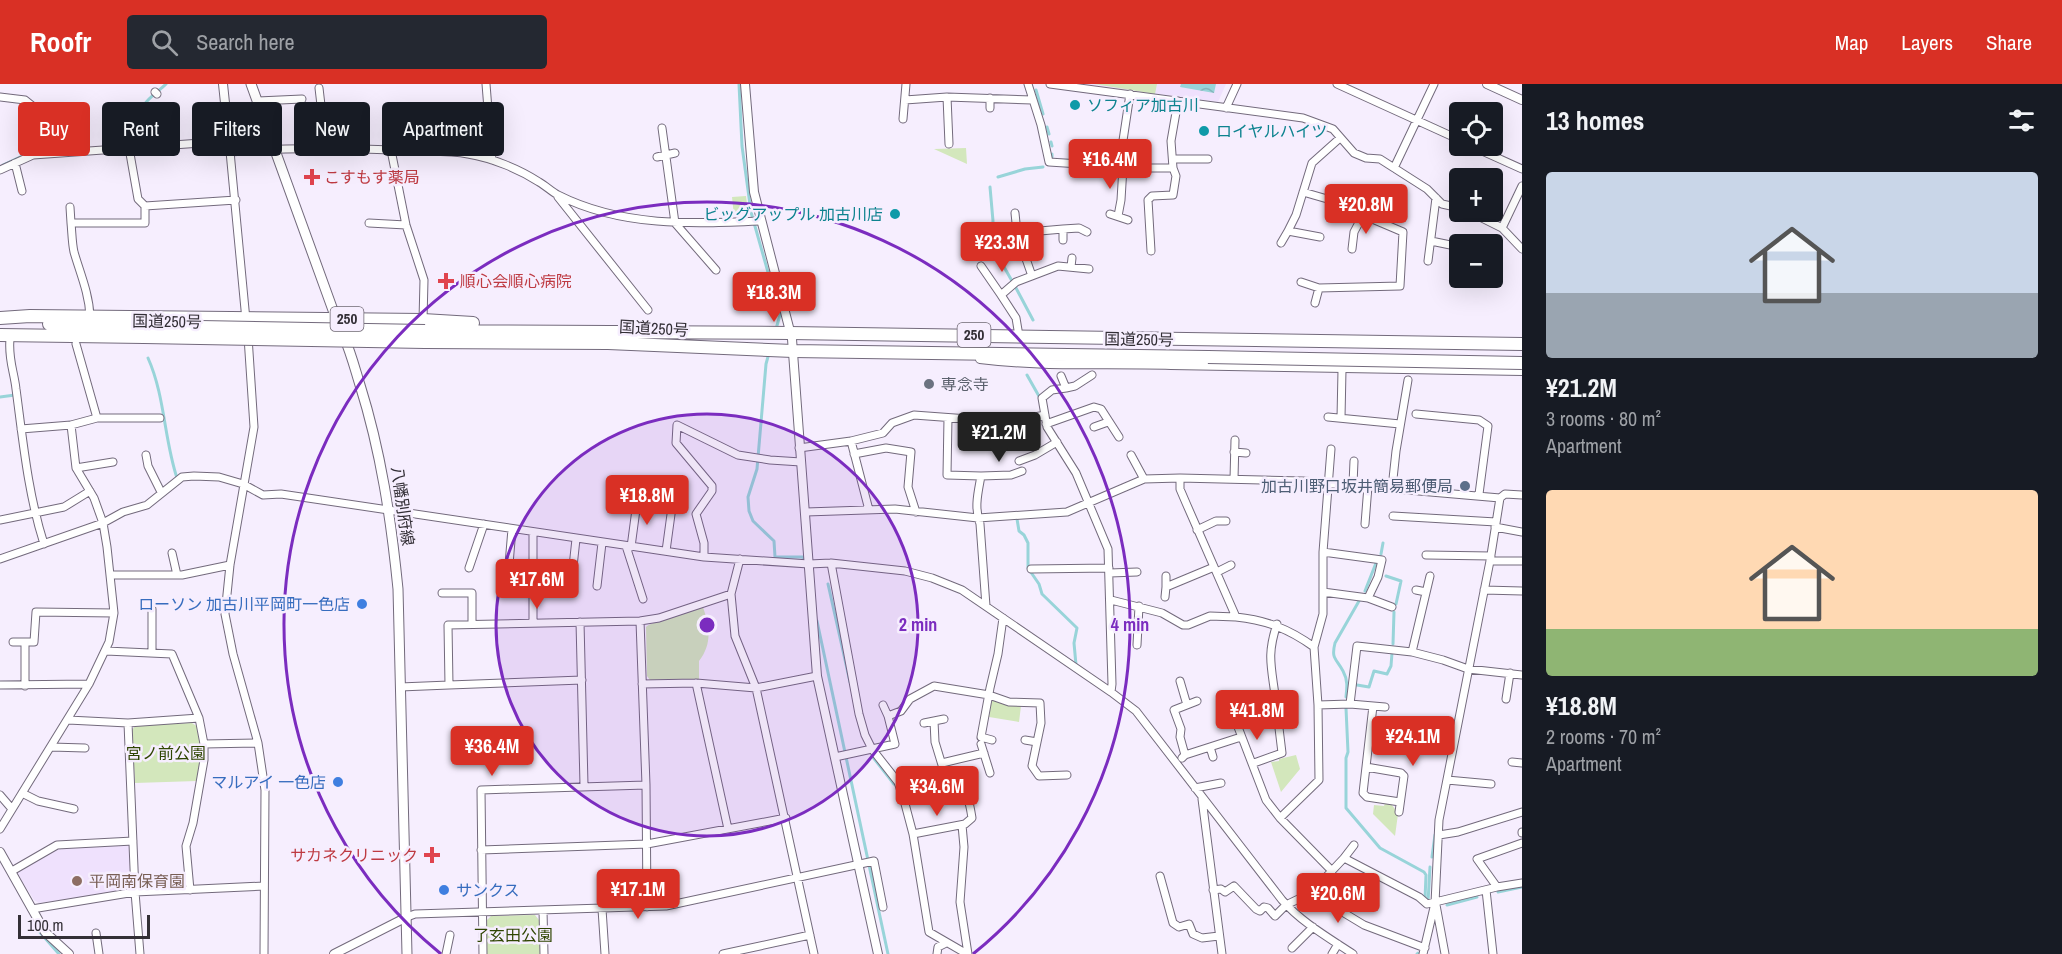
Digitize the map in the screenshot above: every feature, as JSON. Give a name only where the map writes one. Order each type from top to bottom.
[{"type":"highway","name":"250","points":[[0,318],[90,316],[336,319],[424,331]]},
{"type":"highway","name":"国道250号","points":[[0,323],[144,331]]},
{"type":"highway","name":"国道250号","points":[[5,337],[144,331],[588,331],[1522,344]]},
{"type":"highway","name":"国道250号","points":[[424,331],[608,343],[792,351],[1522,363]]},
{"type":"main road","name":"八幡別府線","points":[[251,84],[258,101]]},
{"type":"main road","name":"八幡別府線","points":[[278,156],[336,319],[351,353],[370,414],[390,511],[398,589],[407,954]]},
{"type":"street","points":[[223,84],[225,102]]},
{"type":"street","points":[[486,84],[488,102]]},
{"type":"street","points":[[745,84],[754,192],[790,333],[806,512],[817,676],[878,954]]},
{"type":"street","points":[[903,119],[906,84]]},
{"type":"street","points":[[1028,84],[1049,162],[1173,168]]},
{"type":"street","points":[[1050,84],[1130,94],[1177,103],[1303,118],[1333,129],[1354,153],[1366,158],[1380,159],[1427,189],[1442,204],[1449,206]]},
{"type":"street","points":[[1226,108],[1237,84]]},
{"type":"street","points":[[1337,84],[1449,135]]},
{"type":"street","points":[[1394,168],[1434,84]]},
{"type":"street","points":[[1487,84],[1522,100]]},
{"type":"street","points":[[319,88],[321,102]]},
{"type":"street","points":[[1128,220],[1114,215],[1121,200],[1121,167],[1130,94]]},
{"type":"street","points":[[0,97],[28,102]]},
{"type":"street","points":[[905,100],[947,97],[1032,100]]},
{"type":"street","points":[[947,97],[949,144]]},
{"type":"street","points":[[990,98],[990,108]]},
{"type":"street","points":[[258,101],[302,99]]},
{"type":"street","points":[[1151,251],[1148,200],[1152,196],[1173,195],[1176,176],[1173,168],[1171,141],[1177,103]]},
{"type":"street","points":[[662,128],[661,156],[675,223],[716,270]]},
{"type":"street","points":[[1281,243],[1288,231],[1312,163],[1340,138]]},
{"type":"street","points":[[0,170],[36,152],[102,149]]},
{"type":"street","points":[[661,156],[675,153]]},
{"type":"street","points":[[71,223],[145,223],[145,206],[138,199],[130,156]]},
{"type":"street","points":[[231,156],[254,427],[230,565],[225,614],[233,654],[258,743],[265,790],[264,954]]},
{"type":"street","points":[[392,156],[406,225],[424,280],[424,331]]},
{"type":"street","points":[[478,156],[538,181],[557,195],[582,205],[630,218],[675,223],[760,221]]},
{"type":"street","points":[[492,156],[492,160]]},
{"type":"street","points":[[1493,156],[1522,169]]},
{"type":"street","points":[[1173,159],[1208,159]]},
{"type":"street","points":[[1197,159],[1197,169]]},
{"type":"street","points":[[15,163],[22,191]]},
{"type":"street","points":[[1502,228],[1522,186]]},
{"type":"street","points":[[1301,282],[1318,288],[1400,286],[1403,232],[1363,215],[1348,205],[1303,192]]},
{"type":"street","points":[[557,195],[648,310]]},
{"type":"street","points":[[1428,261],[1436,198]]},
{"type":"street","points":[[145,206],[236,200]]},
{"type":"street","points":[[70,207],[74,250],[90,316]]},
{"type":"street","points":[[1015,213],[1017,233],[1032,276]]},
{"type":"street","points":[[1352,249],[1354,232],[1363,215]]},
{"type":"street","points":[[1490,222],[1502,228],[1522,249]]},
{"type":"street","points":[[369,223],[406,225]]},
{"type":"street","points":[[1017,233],[1079,228],[1087,232]]},
{"type":"street","points":[[1063,229],[1064,240]]},
{"type":"street","points":[[1288,231],[1320,237]]},
{"type":"street","points":[[1431,241],[1449,245]]},
{"type":"street","points":[[1071,267],[1072,258]]},
{"type":"street","points":[[981,266],[1016,318],[1019,336]]},
{"type":"street","points":[[1001,296],[1016,282],[1058,266],[1089,269]]},
{"type":"street","points":[[1315,303],[1318,288]]},
{"type":"street","points":[[5,337],[16,387],[34,513],[44,544]]},
{"type":"street","points":[[1304,368],[1305,340]]},
{"type":"street","points":[[76,344],[97,418]]},
{"type":"street","points":[[926,352],[1019,363],[1342,370],[1522,371]]},
{"type":"street","points":[[1341,418],[1342,370]]},
{"type":"street","points":[[1092,375],[1075,386],[1052,390],[1042,398],[1046,424],[1076,473],[1108,549],[1111,600],[1111,692]]},
{"type":"street","points":[[1061,376],[1066,388]]},
{"type":"street","points":[[1392,488],[1408,380]]},
{"type":"street","points":[[1431,415],[1432,405]]},
{"type":"street","points":[[1046,424],[1094,407],[1101,409],[1119,437]]},
{"type":"street","points":[[800,448],[850,441],[883,433],[892,423],[914,415],[1010,422],[1045,414]]},
{"type":"street","points":[[1416,414],[1479,420],[1488,426],[1479,494]]},
{"type":"street","points":[[1328,417],[1400,424]]},
{"type":"street","points":[[21,429],[71,425],[97,418],[160,418]]},
{"type":"street","points":[[948,418],[947,475],[1011,475],[1022,471]]},
{"type":"street","points":[[1094,427],[1108,422]]},
{"type":"street","points":[[0,829],[90,684],[106,651],[114,613],[103,523],[90,491],[76,468],[71,425]]},
{"type":"street","points":[[704,557],[704,543],[696,514],[712,491],[712,486],[676,444],[677,425],[738,455],[801,462]]},
{"type":"street","points":[[1234,440],[1234,479]]},
{"type":"street","points":[[850,441],[869,510]]},
{"type":"street","points":[[1019,461],[1041,453],[1057,442]]},
{"type":"street","points":[[854,454],[886,448],[911,452],[908,488],[916,512]]},
{"type":"street","points":[[1280,818],[1319,780],[1314,646],[1323,614],[1323,552],[1331,449]]},
{"type":"street","points":[[1234,452],[1246,453]]},
{"type":"street","points":[[146,455],[145,467],[161,492]]},
{"type":"street","points":[[1131,455],[1144,479]]},
{"type":"street","points":[[1353,484],[1354,461]]},
{"type":"street","points":[[76,468],[113,462]]},
{"type":"street","points":[[0,559],[147,505],[182,477],[194,476],[219,477],[243,484],[263,495],[281,494],[602,543],[704,557],[809,564],[831,563],[905,571],[932,578],[962,590],[1136,711],[1286,905],[1313,927],[1353,954]]},
{"type":"street","points":[[981,476],[977,498],[986,606]]},
{"type":"street","points":[[806,512],[869,510],[978,518],[1067,512],[1144,479],[1180,478],[1353,484],[1479,494],[1500,498]]},
{"type":"street","points":[[1180,478],[1180,489],[1236,617]]},
{"type":"street","points":[[1365,524],[1368,486]]},
{"type":"street","points":[[0,520],[64,507],[90,491]]},
{"type":"street","points":[[1311,892],[1364,925],[1424,951],[1436,903],[1439,820],[1491,558],[1500,498],[1505,494],[1522,495]]},
{"type":"street","points":[[637,502],[629,546],[643,599]]},
{"type":"street","points":[[666,551],[672,507],[667,506]]},
{"type":"street","points":[[1393,516],[1496,524],[1522,532]]},
{"type":"street","points":[[1197,530],[1216,521],[1226,521]]},
{"type":"street","points":[[469,568],[483,524]]},
{"type":"street","points":[[508,576],[512,529]]},
{"type":"street","points":[[532,532],[533,622]]},
{"type":"street","points":[[571,585],[576,539]]},
{"type":"street","points":[[597,586],[602,543]]},
{"type":"street","points":[[1323,552],[1382,560],[1378,577],[1368,598]]},
{"type":"street","points":[[172,553],[177,575]]},
{"type":"street","points":[[1426,555],[1522,561]]},
{"type":"street","points":[[740,559],[731,594],[737,642],[756,688],[814,954]]},
{"type":"street","points":[[831,563],[853,693],[865,735],[872,749],[898,782],[904,800],[913,834],[929,932],[968,954]]},
{"type":"street","points":[[110,575],[177,575],[230,565]]},
{"type":"street","points":[[1166,586],[1231,565]]},
{"type":"street","points":[[1031,569],[1137,572]]},
{"type":"street","points":[[1165,597],[1166,576]]},
{"type":"street","points":[[1412,652],[1430,576]]},
{"type":"street","points":[[454,584],[455,592]]},
{"type":"street","points":[[1416,590],[1426,592]]},
{"type":"street","points":[[1484,590],[1522,591]]},
{"type":"street","points":[[1323,592],[1368,598],[1392,606]]},
{"type":"street","points":[[442,593],[472,593],[472,624]]},
{"type":"street","points":[[449,685],[448,625],[640,621],[659,618],[731,594]]},
{"type":"street","points":[[1111,600],[1162,613],[1183,625],[1210,616],[1253,618],[1277,624],[1314,646]]},
{"type":"street","points":[[1137,645],[1139,606]]},
{"type":"street","points":[[152,609],[152,653]]},
{"type":"street","points":[[13,642],[34,642],[36,612],[114,613]]},
{"type":"street","points":[[992,740],[981,737],[1003,618]]},
{"type":"street","points":[[640,621],[646,784],[647,907]]},
{"type":"street","points":[[580,622],[584,785]]},
{"type":"street","points":[[1254,763],[1282,753],[1270,659],[1270,644],[1277,624]]},
{"type":"street","points":[[25,642],[25,686]]},
{"type":"street","points":[[1350,704],[1357,646],[1412,652],[1468,669],[1522,675]]},
{"type":"street","points":[[106,651],[172,654],[199,718],[204,744],[204,760],[193,823],[186,846],[190,890]]},
{"type":"street","points":[[1506,699],[1510,673]]},
{"type":"street","points":[[642,684],[696,683],[756,688],[817,676]]},
{"type":"street","points":[[400,687],[582,680]]},
{"type":"street","points":[[1180,681],[1187,705]]},
{"type":"street","points":[[696,683],[728,829]]},
{"type":"street","points":[[0,685],[90,684]]},
{"type":"street","points":[[888,716],[901,711],[910,699],[934,686],[989,694],[1009,702],[1040,703],[1041,723],[1032,766],[1040,776],[1067,775]]},
{"type":"street","points":[[1275,695],[1228,701],[1254,763],[1266,800],[1280,818],[1332,871]]},
{"type":"street","points":[[1185,755],[1180,737],[1181,729],[1174,710],[1197,701]]},
{"type":"street","points":[[1318,705],[1350,704],[1385,707]]},
{"type":"street","points":[[835,757],[895,744],[883,705]]},
{"type":"street","points":[[1373,706],[1363,793],[1367,797],[1400,802]]},
{"type":"street","points":[[68,720],[128,723],[199,718]]},
{"type":"street","points":[[924,723],[944,719]]},
{"type":"street","points":[[934,722],[935,742],[949,788]]},
{"type":"street","points":[[128,723],[140,954]]},
{"type":"street","points":[[1177,762],[1185,755],[1242,737]]},
{"type":"street","points":[[1025,740],[1037,742]]},
{"type":"street","points":[[1319,742],[1328,742]]},
{"type":"street","points":[[204,744],[258,743]]},
{"type":"street","points":[[981,744],[990,773]]},
{"type":"street","points":[[51,747],[85,748]]},
{"type":"street","points":[[1210,747],[1213,757]]},
{"type":"street","points":[[942,763],[984,753]]},
{"type":"street","points":[[1512,762],[1522,763]]},
{"type":"street","points":[[1366,767],[1401,773],[1404,776],[1399,812]]},
{"type":"street","points":[[1447,780],[1491,784]]},
{"type":"street","points":[[1195,788],[1221,783]]},
{"type":"street","points":[[483,954],[481,790],[646,784]]},
{"type":"street","points":[[904,800],[949,788],[960,788],[966,793],[969,801],[972,818],[962,825],[913,834]]},
{"type":"street","points":[[22,793],[38,801],[74,809]]},
{"type":"street","points":[[0,795],[12,809]]},
{"type":"street","points":[[1202,797],[1222,954]]},
{"type":"street","points":[[1439,835],[1458,832],[1522,812]]},
{"type":"street","points":[[481,850],[647,844],[786,818]]},
{"type":"street","points":[[962,825],[964,847],[960,903],[968,954]]},
{"type":"street","points":[[12,871],[57,844],[133,841]]},
{"type":"street","points":[[1497,887],[1477,859],[1522,843]]},
{"type":"street","points":[[1214,890],[1221,889],[1225,892],[1234,886],[1256,909],[1260,911],[1264,907],[1275,916],[1286,905],[1311,892],[1354,845]]},
{"type":"street","points":[[0,852],[45,932],[69,954]]},
{"type":"street","points":[[1344,858],[1419,897],[1427,904],[1522,883]]},
{"type":"street","points":[[334,954],[416,914],[647,907],[692,901],[875,862],[883,907]]},
{"type":"street","points":[[1368,892],[1376,875]]},
{"type":"street","points":[[1160,876],[1173,923],[1179,927],[1189,924],[1193,934],[1202,938],[1219,936]]},
{"type":"street","points":[[32,909],[135,892],[264,886]]},
{"type":"street","points":[[1486,890],[1493,954]]},
{"type":"street","points":[[1436,903],[1445,954]]},
{"type":"street","points":[[602,909],[605,954]]},
{"type":"street","points":[[543,910],[544,954]]},
{"type":"street","points":[[1292,948],[1313,927]]},
{"type":"street","points":[[96,933],[99,954]]},
{"type":"street","points":[[446,954],[450,935]]},
{"type":"street","points":[[723,954],[756,951],[810,935]]},
{"type":"street","points":[[936,954],[939,947],[946,943]]},
{"type":"street","points":[[1332,954],[1338,944]]},
{"type":"shaded area","points":[[1083,84],[1226,84],[1218,102]]},
{"type":"shaded area","name":"平岡南保育園","points":[[131,843],[132,890],[39,903],[34,900],[16,871],[58,846]]},
{"type":"green space","points":[[1094,84],[1157,84],[1155,94]]},
{"type":"green space","points":[[966,148],[967,164],[934,149]]},
{"type":"green space","points":[[746,196],[748,212],[734,216],[732,197]]},
{"type":"green space","points":[[703,607],[707,622],[708,642],[699,661],[699,679],[650,680],[647,676],[646,627]]},
{"type":"green space","points":[[992,699],[1006,705],[1021,706],[1019,722],[989,717]]},
{"type":"green space","name":"宮ノ前公園","points":[[192,723],[198,727],[201,752],[197,781],[135,783],[132,730],[136,725]]},
{"type":"green space","points":[[1296,755],[1300,769],[1281,792],[1271,762]]},
{"type":"green space","points":[[1385,803],[1391,804],[1395,813],[1398,814],[1395,836],[1373,814],[1374,805],[1384,806]]},
{"type":"green space","name":"了玄田公園","points":[[535,915],[539,920],[540,954],[487,954],[486,921],[491,916]]},
{"type":"water","points":[[1181,84],[1216,84],[1214,93],[1180,87]]},
{"type":"waterway","points":[[147,102],[166,84]]},
{"type":"waterway","points":[[739,84],[742,146],[751,212],[780,315],[776,329]]},
{"type":"waterway","points":[[1036,90],[1043,114]]},
{"type":"waterway","points":[[1047,127],[1049,134]]},
{"type":"waterway","points":[[1051,142],[1052,146]]},
{"type":"waterway","points":[[3,165],[22,156]]},
{"type":"waterway","points":[[998,177],[1025,169],[1043,167]]},
{"type":"waterway","points":[[990,187],[993,221],[991,244],[1012,281]]},
{"type":"waterway","points":[[1016,288],[1033,320]]},
{"type":"waterway","points":[[769,353],[766,364],[757,469],[748,497],[749,511],[753,521],[774,541],[775,557],[803,557],[804,562]]},
{"type":"waterway","points":[[148,358],[158,387],[177,478]]},
{"type":"waterway","points":[[1027,375],[1040,398]]},
{"type":"waterway","points":[[0,397],[15,395]]},
{"type":"waterway","points":[[1017,519],[1019,531],[1028,543],[1028,568],[1039,584],[1042,594],[1077,628],[1074,643],[1076,665]]},
{"type":"waterway","points":[[1381,554],[1383,543]]},
{"type":"waterway","points":[[1365,591],[1376,563]]},
{"type":"waterway","points":[[1386,576],[1401,581],[1396,604]]},
{"type":"waterway","points":[[828,584],[850,682]]},
{"type":"waterway","points":[[1346,697],[1346,678],[1335,658],[1334,648],[1359,601]]},
{"type":"waterway","points":[[1393,644],[1394,612]]},
{"type":"waterway","points":[[817,621],[888,954]]},
{"type":"waterway","points":[[1357,685],[1369,687],[1374,671],[1387,674],[1391,666],[1392,653]]},
{"type":"waterway","points":[[1346,708],[1348,752],[1346,808],[1380,848],[1424,872],[1426,875],[1425,899]]},
{"type":"waterway","points":[[872,756],[894,784]]},
{"type":"waterway","points":[[1432,857],[1435,835]]},
{"type":"waterway","points":[[1428,902],[1430,867]]},
{"type":"waterway","points":[[1498,892],[1522,887]]},
{"type":"waterway","points":[[1447,905],[1477,897]]},
{"type":"waterway","points":[[37,929],[59,954]]},
{"type":"place","name":"ソフィア加古川","points":[[1075,105]]},
{"type":"place","name":"ロイヤルハイツ","points":[[1204,131]]},
{"type":"place","name":"こすもす薬局","points":[[312,177]]},
{"type":"place","name":"ビッグアップル 加古川店","points":[[895,214]]},
{"type":"place","name":"順心会順心病院","points":[[446,281]]},
{"type":"place","name":"専念寺","points":[[929,384]]},
{"type":"place","name":"加古川野口坂井簡易郵便局","points":[[1465,486]]},
{"type":"place","name":"ローソン 加古川平岡町一色店","points":[[362,604]]},
{"type":"place","name":"マルアイ 一色店","points":[[338,782]]},
{"type":"place","name":"サカネクリニック","points":[[432,855]]},
{"type":"place","name":"平岡南保育園","points":[[77,881]]},
{"type":"place","name":"サンクス","points":[[444,890]]}]
